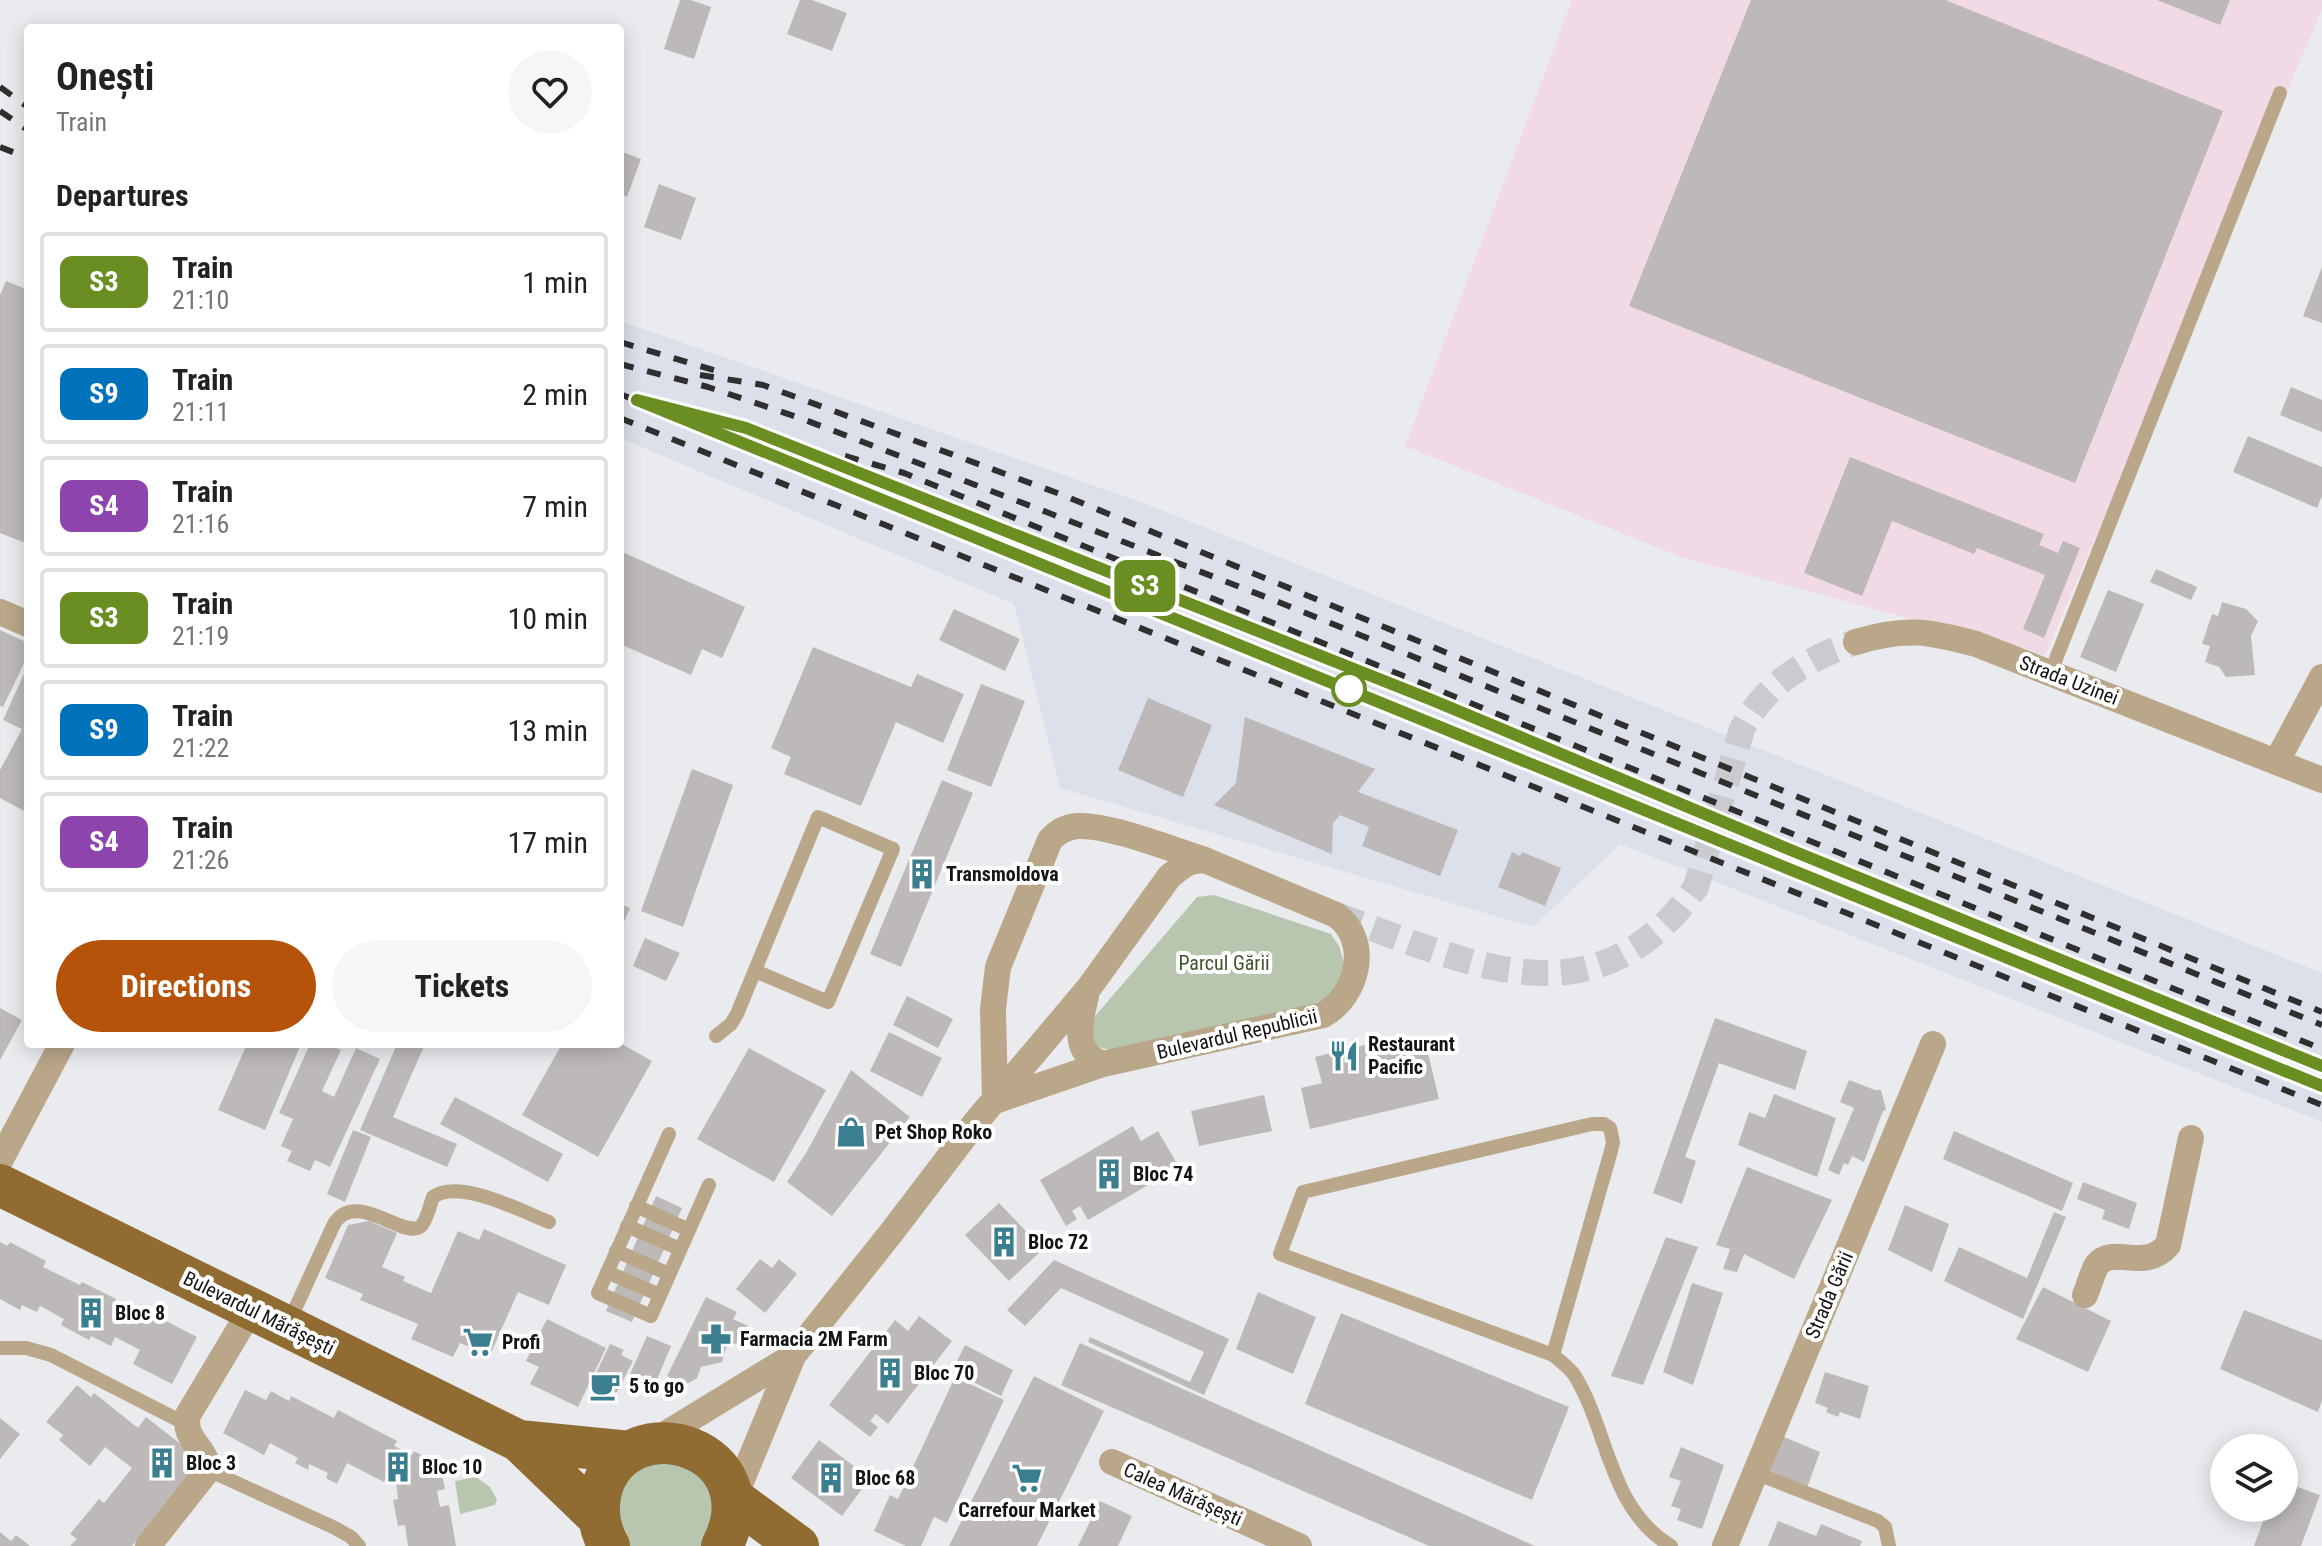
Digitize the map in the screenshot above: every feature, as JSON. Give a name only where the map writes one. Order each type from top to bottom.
[{"type":"main road","name":"Bulevardul Mărășești","points":[[0,1185],[519,1441],[602,1536]]},
{"type":"main road","name":"Bulevardul Mărășești","points":[[519,1441],[639,1448],[667,1442],[686,1445],[704,1454],[727,1480],[734,1499]]},
{"type":"main road","points":[[602,1536],[599,1498],[605,1480],[615,1465],[639,1448]]},
{"type":"main road","points":[[722,1546],[729,1532],[734,1499],[798,1546]]},
{"type":"street","points":[[0,612],[24,622]]},
{"type":"street","name":"Strada Uzinei","points":[[1856,642],[1882,634],[1932,632],[1976,644],[2322,780]]},
{"type":"street","points":[[2277,761],[2322,677]]},
{"type":"street","name":"Bulevardul Republicii","points":[[1077,826],[1104,829],[1207,861],[1343,920],[1350,932],[1356,956],[1354,980],[1339,1005],[1323,1015],[1103,1064],[995,1101],[993,1009],[998,967],[1050,840],[1056,834],[1077,826]]},
{"type":"street","points":[[734,1499],[793,1356],[975,1123],[1088,989],[1169,877],[1191,861],[1207,861]]},
{"type":"street","points":[[1088,989],[1080,1039],[1089,1056],[1103,1064]]},
{"type":"street","name":"Strada Gării","points":[[1725,1546],[1933,1044]]},
{"type":"street","points":[[0,1161],[60,1048]]},
{"type":"street","points":[[2085,1295],[2098,1264],[2108,1257],[2151,1259],[2168,1245],[2191,1138]]},
{"type":"street","points":[[148,1546],[208,1470],[205,1455],[192,1442],[186,1424],[188,1415],[269,1317]]},
{"type":"street","points":[[639,1448],[793,1356]]},
{"type":"street","name":"Calea Mărășești","points":[[1112,1462],[1299,1546]]},
{"type":"lane","points":[[2050,674],[2280,93]]},
{"type":"lane","points":[[716,1036],[735,1019],[818,817],[893,849],[828,1002],[755,971]]},
{"type":"lane","points":[[1553,1355],[1613,1142],[1610,1128],[1604,1124],[1592,1124],[1303,1192],[1280,1254],[1553,1355],[1574,1373],[1618,1486],[1641,1519],[1671,1546]]},
{"type":"lane","points":[[669,1134],[598,1293],[651,1316],[709,1185]]},
{"type":"lane","points":[[269,1317],[343,1215],[353,1212],[377,1214],[408,1228],[419,1228],[433,1197],[442,1192],[455,1191],[485,1197],[549,1222]]},
{"type":"lane","points":[[636,1206],[689,1230]]},
{"type":"lane","points":[[627,1226],[680,1249]]},
{"type":"lane","points":[[616,1251],[669,1274]]},
{"type":"lane","points":[[607,1272],[660,1295]]},
{"type":"lane","points":[[0,1348],[26,1348],[51,1355],[186,1424]]},
{"type":"lane","points":[[208,1470],[333,1527],[351,1537],[359,1546]]},
{"type":"lane","points":[[1755,1473],[1878,1521],[1885,1527],[1889,1546]]},
{"type":"shaded area","points":[[1572,0],[2322,0],[2322,10],[2045,655],[1681,557],[1405,446]]},
{"type":"shaded area","points":[[624,322],[1144,503],[2322,973],[2322,1122],[1620,844],[1533,927],[1060,788],[1014,604],[624,440]]},
{"type":"green space","name":"Parcul Gării","points":[[1214,895],[1331,934],[1339,946],[1346,969],[1331,1002],[1110,1050],[1094,1046],[1089,1025],[1097,1014],[1197,897]]},
{"type":"green space","points":[[687,1460],[717,1496],[706,1542],[701,1546],[629,1546],[624,1541],[614,1498],[639,1462]]},
{"type":"green space","points":[[476,1477],[490,1487],[497,1500],[495,1505],[460,1514],[455,1481]]},
{"type":"building","points":[[680,0],[691,0],[711,7],[694,59],[664,49]]},
{"type":"building","points":[[800,0],[812,0],[847,13],[832,51],[787,34]]},
{"type":"building","points":[[1751,0],[1945,0],[2223,111],[2075,483],[1629,306]]},
{"type":"building","points":[[2157,0],[2230,0],[2220,25]]},
{"type":"building","points":[[624,153],[641,159],[627,197],[624,196]]},
{"type":"building","points":[[659,184],[696,198],[681,240],[644,227]]},
{"type":"building","points":[[2322,267],[2322,323],[2303,316]]},
{"type":"building","points":[[6,281],[24,288],[24,542],[0,533],[0,295]]},
{"type":"building","points":[[2291,387],[2322,400],[2322,432],[2280,415]]},
{"type":"building","points":[[2248,436],[2322,467],[2322,496],[2317,508],[2233,472]]},
{"type":"building","points":[[1850,457],[2044,534],[2039,545],[2058,553],[2063,541],[2080,548],[2044,638],[2023,629],[2045,575],[1977,548],[1974,554],[1892,521],[1862,596],[1804,573]]},
{"type":"building","points":[[624,553],[745,607],[722,658],[702,649],[691,675],[624,646]]},
{"type":"building","points":[[2156,569],[2197,587],[2191,600],[2150,582]]},
{"type":"building","points":[[2108,590],[2144,604],[2116,672],[2080,657]]},
{"type":"building","points":[[2222,602],[2246,609],[2258,621],[2251,636],[2255,675],[2226,677],[2219,667],[2205,662],[2210,646],[2202,644],[2212,614],[2218,616]]},
{"type":"building","points":[[954,609],[1020,639],[1005,671],[939,640]]},
{"type":"building","points":[[0,630],[24,641],[24,663],[3,707],[0,706]]},
{"type":"building","points":[[813,647],[911,687],[917,674],[964,694],[943,743],[896,722],[861,806],[784,774],[791,757],[771,748]]},
{"type":"building","points":[[24,674],[24,811],[0,798],[0,770],[22,729],[3,720]]},
{"type":"building","points":[[981,684],[1025,701],[991,787],[947,770]]},
{"type":"building","points":[[1148,698],[1212,725],[1183,797],[1118,770]]},
{"type":"building","points":[[1245,717],[1375,769],[1358,792],[1458,830],[1440,876],[1362,846],[1369,827],[1340,815],[1333,823],[1332,854],[1214,805],[1236,783]]},
{"type":"building","points":[[692,769],[733,785],[683,927],[641,911]]},
{"type":"building","name":"Transmoldova","points":[[942,780],[973,793],[901,967],[870,954]]},
{"type":"building","points":[[1512,852],[1520,856],[1522,852],[1561,868],[1545,906],[1498,887]]},
{"type":"building","points":[[624,906],[630,908],[624,922]]},
{"type":"building","points":[[645,938],[680,953],[666,981],[633,966]]},
{"type":"building","points":[[907,996],[953,1019],[938,1048],[893,1025]]},
{"type":"building","points":[[0,1008],[22,1020],[0,1060]]},
{"type":"building","points":[[1715,1018],[1807,1051],[1795,1090],[1719,1063],[1685,1157],[1696,1161],[1682,1204],[1653,1193]]},
{"type":"building","points":[[889,1032],[942,1058],[922,1097],[870,1071]]},
{"type":"building","points":[[1402,1036],[1404,1046],[1416,1044],[1419,1055],[1428,1053],[1439,1099],[1310,1129],[1301,1088],[1322,1083],[1315,1057]]},
{"type":"building","points":[[624,1045],[652,1061],[598,1157],[522,1115],[560,1048],[624,1048]]},
{"type":"building","points":[[245,1048],[299,1048],[265,1130],[218,1110]]},
{"type":"building","points":[[308,1048],[341,1050],[322,1091],[334,1097],[356,1048],[380,1059],[330,1167],[315,1160],[310,1171],[287,1161],[292,1151],[281,1146],[293,1119],[279,1113]]},
{"type":"building","points":[[395,1048],[423,1048],[393,1117],[457,1144],[447,1167],[360,1130]]},
{"type":"building","points":[[749,1048],[826,1090],[774,1182],[697,1139]]},
{"type":"building","points":[[851,1070],[910,1117],[832,1216],[787,1182]]},
{"type":"building","points":[[1849,1080],[1881,1090],[1886,1110],[1864,1162],[1852,1156],[1848,1165],[1844,1163],[1839,1175],[1828,1170],[1854,1108],[1840,1102]]},
{"type":"building","points":[[1774,1094],[1836,1118],[1817,1177],[1738,1145],[1749,1112],[1765,1118]]},
{"type":"building","points":[[1264,1095],[1272,1131],[1199,1146],[1191,1111]]},
{"type":"building","points":[[455,1097],[563,1154],[548,1182],[440,1124]]},
{"type":"building","name":"Bloc 74","points":[[1133,1126],[1141,1141],[1158,1131],[1179,1167],[1088,1220],[1080,1206],[1072,1211],[1077,1219],[1066,1226],[1040,1180]]},
{"type":"building","points":[[353,1130],[371,1137],[345,1202],[327,1194]]},
{"type":"building","points":[[1954,1131],[2073,1183],[2062,1211],[1943,1159]]},
{"type":"building","points":[[1747,1167],[1832,1200],[1794,1279],[1744,1254],[1737,1272],[1723,1269],[1730,1249],[1716,1245]]},
{"type":"building","points":[[2083,1182],[2137,1203],[2129,1229],[2102,1219],[2105,1210],[2077,1199]]},
{"type":"building","points":[[656,1196],[682,1208],[632,1322],[606,1311]]},
{"type":"building","name":"Bloc 72","points":[[999,1203],[1043,1249],[1009,1281],[965,1235]]},
{"type":"building","points":[[1905,1205],[1949,1224],[1932,1272],[1888,1250]]},
{"type":"building","points":[[2054,1212],[2066,1217],[2023,1319],[1944,1281],[1959,1247],[2027,1278]]},
{"type":"building","points":[[369,1221],[397,1233],[382,1267],[405,1277],[403,1281],[431,1293],[458,1231],[479,1240],[484,1229],[566,1265],[549,1305],[518,1292],[490,1355],[460,1343],[453,1357],[411,1339],[418,1324],[360,1300],[363,1294],[325,1278],[348,1225]]},
{"type":"building","points":[[1666,1237],[1698,1247],[1643,1385],[1611,1376]]},
{"type":"building","name":"Bloc 8","points":[[0,1242],[7,1246],[10,1242],[46,1261],[43,1267],[116,1299],[113,1304],[131,1313],[135,1305],[197,1337],[172,1384],[133,1364],[140,1350],[115,1337],[111,1346],[91,1336],[89,1340],[61,1325],[64,1319],[40,1306],[37,1312],[22,1305],[20,1310],[0,1299]]},
{"type":"building","points":[[760,1259],[772,1268],[779,1259],[797,1274],[765,1313],[736,1289]]},
{"type":"building","points":[[1054,1260],[1229,1339],[1204,1395],[1088,1342],[1090,1337],[1190,1382],[1204,1352],[1061,1288],[1025,1326],[1007,1310]]},
{"type":"building","points":[[1692,1283],[1723,1293],[1693,1385],[1663,1372]]},
{"type":"building","points":[[2043,1287],[2111,1321],[2088,1372],[2016,1339]]},
{"type":"building","points":[[1258,1292],[1316,1317],[1293,1374],[1236,1349]]},
{"type":"building","points":[[706,1297],[737,1312],[733,1319],[748,1326],[741,1341],[726,1348],[722,1362],[701,1367],[697,1378],[685,1385],[667,1376]]},
{"type":"building","points":[[2244,1310],[2322,1340],[2322,1400],[2318,1412],[2220,1369]]},
{"type":"building","points":[[1341,1313],[1569,1407],[1532,1500],[1305,1404]]},
{"type":"building","name":"Bloc 70","points":[[919,1316],[952,1341],[888,1424],[876,1414],[870,1421],[878,1427],[870,1437],[829,1405],[895,1320],[908,1331]]},
{"type":"building","points":[[547,1319],[606,1348],[578,1407],[530,1384],[539,1367],[526,1361]]},
{"type":"building","points":[[647,1336],[671,1346],[651,1394],[626,1383]]},
{"type":"building","points":[[1080,1343],[1535,1546],[1429,1546],[1061,1385]]},
{"type":"building","points":[[610,1344],[624,1350],[621,1355],[633,1361],[617,1392],[600,1393],[589,1388]]},
{"type":"building","points":[[965,1345],[1013,1370],[1001,1396],[952,1371]]},
{"type":"building","points":[[1825,1372],[1869,1386],[1860,1419],[1840,1412],[1838,1417],[1826,1412],[1828,1408],[1815,1403]]},
{"type":"building","name":"Carrefour Market","points":[[1034,1376],[1104,1411],[1037,1546],[949,1546]]},
{"type":"building","points":[[955,1377],[1004,1400],[947,1523],[934,1517],[921,1546],[906,1546],[874,1531],[890,1495],[898,1499]]},
{"type":"building","name":"Bloc 3","points":[[77,1385],[91,1397],[94,1393],[138,1428],[146,1417],[201,1460],[132,1546],[70,1546],[77,1539],[70,1534],[99,1499],[104,1503],[132,1468],[105,1447],[90,1466],[59,1440],[63,1435],[46,1422]]},
{"type":"building","name":"Bloc 10","points":[[245,1390],[266,1400],[271,1391],[289,1401],[291,1396],[334,1418],[338,1410],[397,1441],[394,1446],[412,1455],[414,1451],[440,1465],[445,1489],[437,1491],[440,1507],[449,1505],[456,1546],[408,1546],[405,1525],[398,1526],[393,1500],[398,1499],[396,1482],[386,1478],[384,1482],[347,1463],[337,1484],[326,1478],[328,1473],[309,1464],[308,1470],[295,1463],[298,1458],[270,1443],[264,1455],[223,1433]]},
{"type":"building","points":[[0,1418],[20,1434],[0,1459]]},
{"type":"building","points":[[1782,1436],[1820,1452],[1806,1491],[1767,1475]]},
{"type":"building","name":"Bloc 68","points":[[819,1440],[870,1478],[842,1516],[791,1478]]},
{"type":"building","points":[[1681,1447],[1724,1465],[1702,1529],[1677,1520],[1681,1509],[1671,1506],[1681,1481],[1669,1477]]},
{"type":"building","points":[[2298,1487],[2320,1495],[2301,1546],[2254,1546],[2263,1522],[2298,1522]]},
{"type":"building","points":[[1100,1501],[1132,1516],[1118,1546],[1078,1546]]},
{"type":"building","points":[[1778,1521],[1816,1536],[1821,1524],[1862,1541],[1860,1546],[1768,1546]]},
{"type":"building","points":[[0,1532],[11,1541],[16,1535],[30,1546],[0,1546]]},
{"type":"tunnel","points":[[1336,915],[1434,951],[1528,972],[1573,971],[1616,958],[1657,931],[1696,887],[1742,729],[1763,698],[1805,664],[1856,642]]},
{"type":"railway","points":[[0,87],[24,104]]},
{"type":"railway","points":[[0,111],[24,127]]},
{"type":"railway","points":[[0,147],[24,156]]},
{"type":"railway","points":[[624,343],[717,371]]},
{"type":"railway","points":[[624,365],[708,387],[800,418],[1276,601],[2322,1025]]},
{"type":"railway","points":[[700,375],[763,385],[1060,494],[2322,1012]]},
{"type":"railway","points":[[624,396],[2322,1086]]},
{"type":"railway","points":[[699,416],[746,428],[1432,700],[2322,1066]]},
{"type":"railway","points":[[624,420],[2322,1105]]},
{"type":"railway","points":[[845,456],[904,473],[2322,1049]]},
{"type":"train","name":"S3","points":[[2322,1066],[1432,700],[746,428],[637,400],[2322,1086]]},
{"type":"place","name":"Transmoldova","points":[[922,874]]},
{"type":"place","name":"Restaurant Pacific","points":[[1344,1056]]},
{"type":"place","name":"Pet Shop Roko","points":[[851,1132]]},
{"type":"place","name":"Bloc 74","points":[[1109,1174]]},
{"type":"place","name":"Bloc 72","points":[[1004,1242]]},
{"type":"place","name":"Bloc 8","points":[[91,1313]]},
{"type":"place","name":"Farmacia 2M Farm","points":[[716,1339]]},
{"type":"place","name":"Profi","points":[[478,1342]]},
{"type":"place","name":"Bloc 70","points":[[890,1373]]},
{"type":"place","name":"5 to go","points":[[605,1386]]},
{"type":"place","name":"Bloc 3","points":[[162,1463]]},
{"type":"place","name":"Bloc 10","points":[[398,1467]]},
{"type":"place","name":"Bloc 68","points":[[831,1478]]},
{"type":"place","name":"Carrefour Market","points":[[1027,1478]]}]
